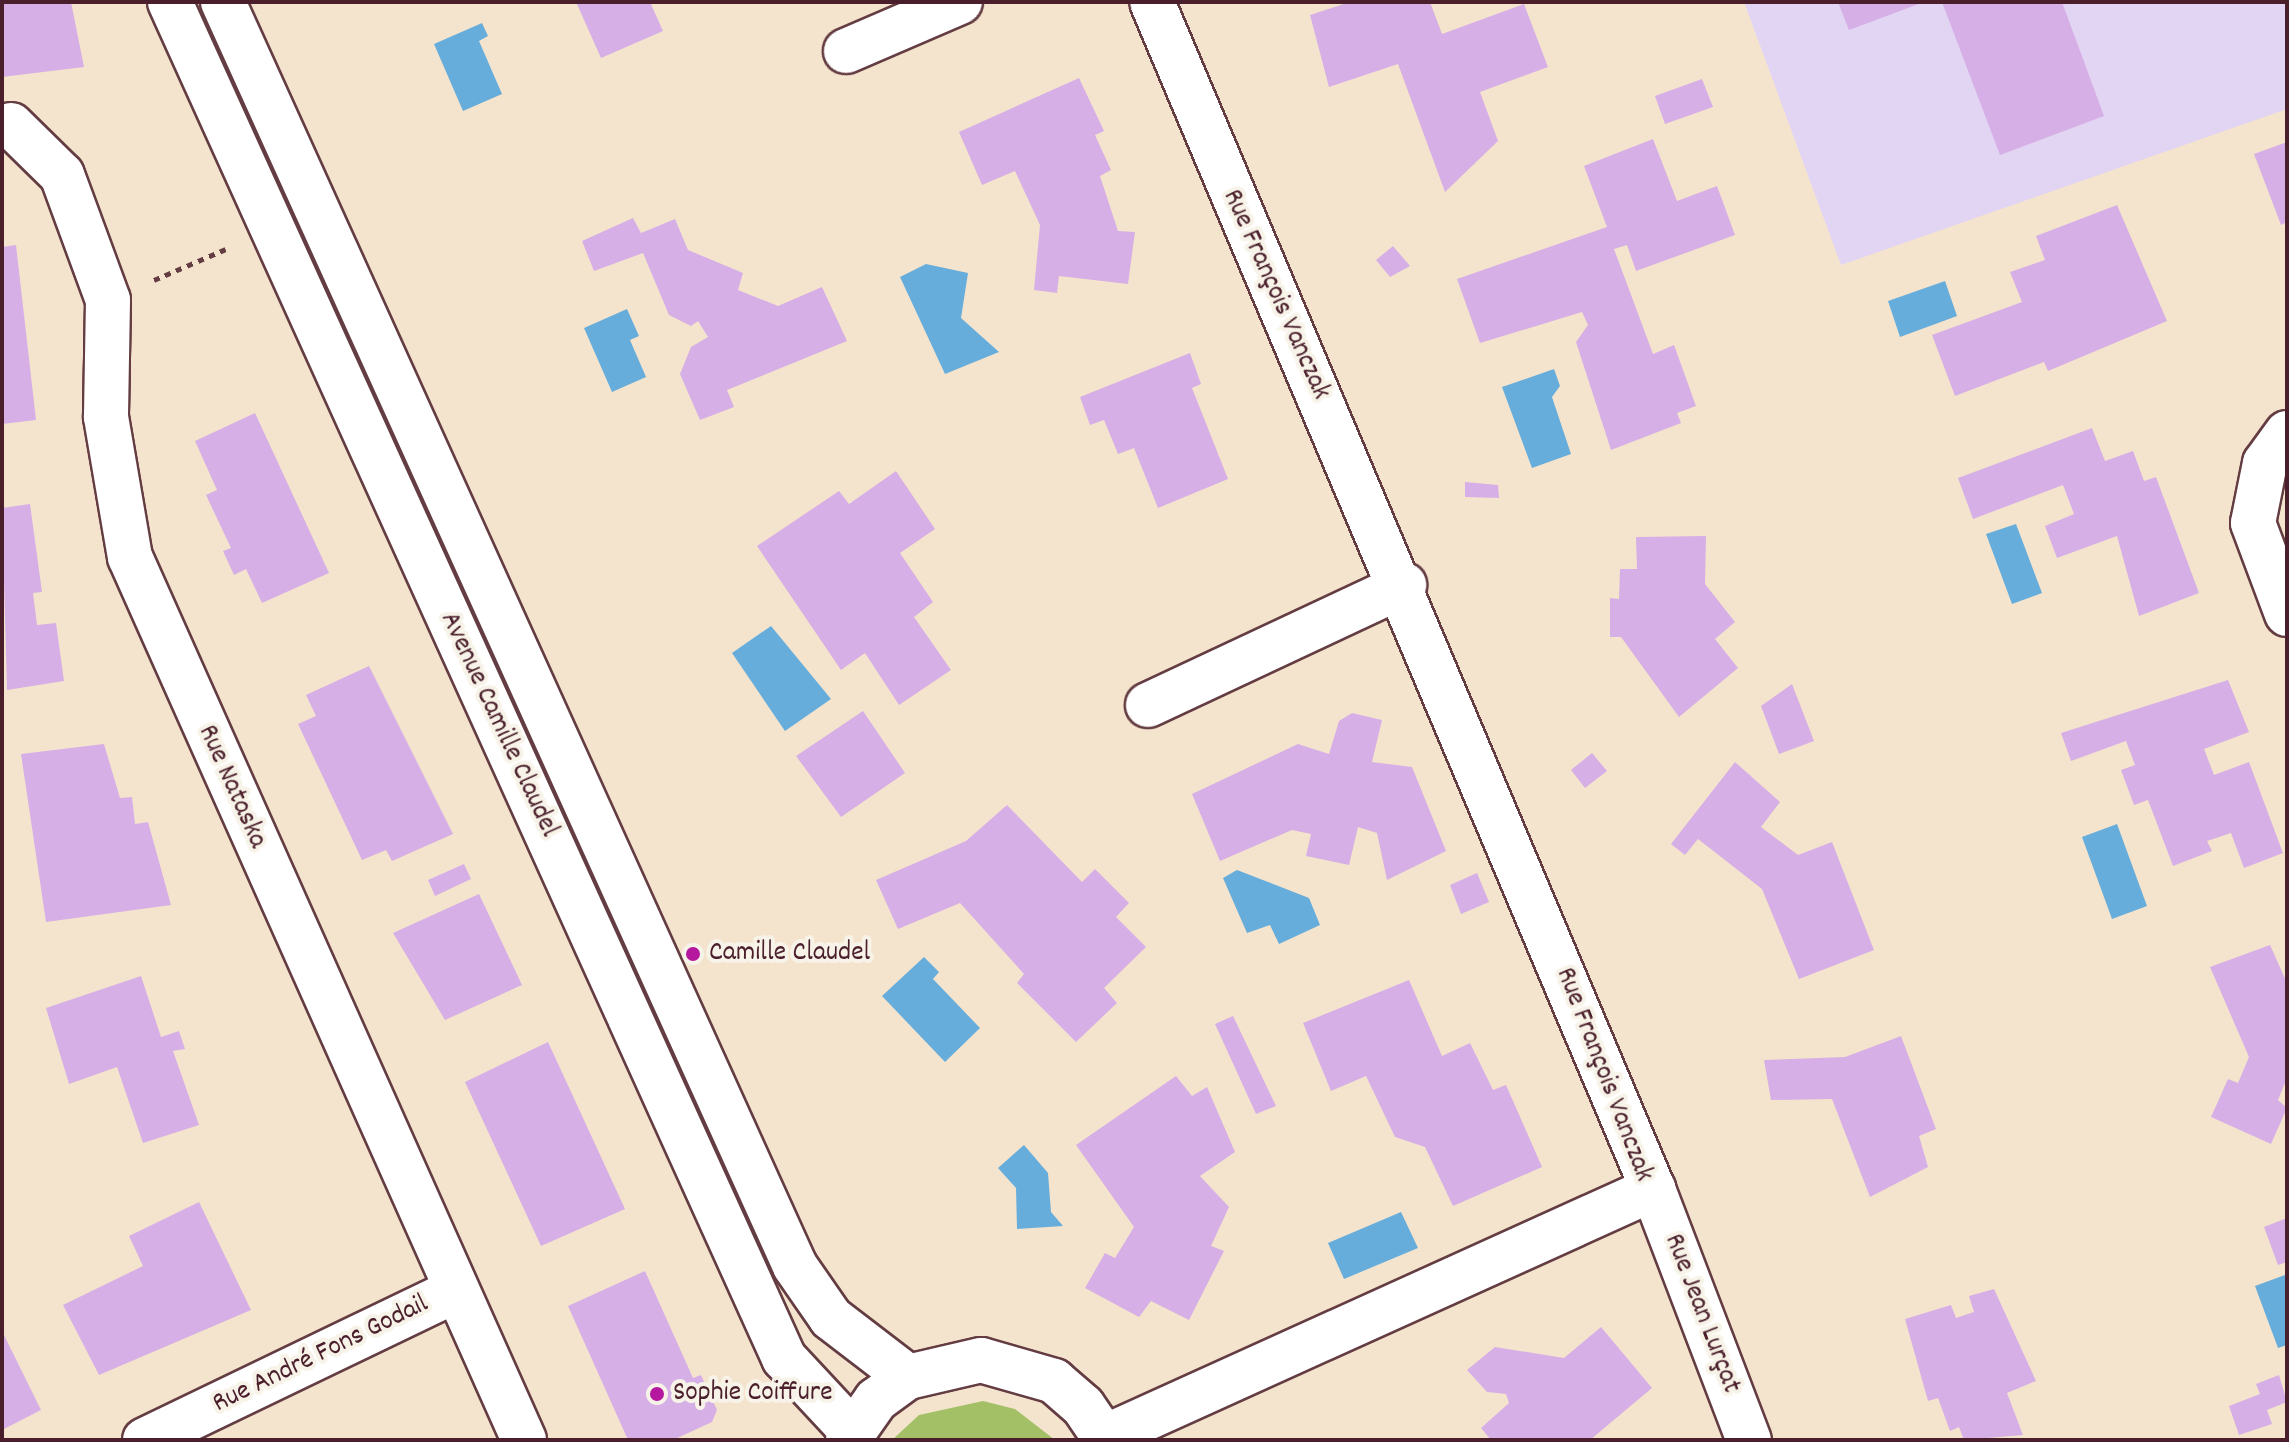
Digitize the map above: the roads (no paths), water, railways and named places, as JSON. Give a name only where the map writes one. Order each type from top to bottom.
[{"type":"street","name":"Avenue Camille Claudel","points":[[170,2],[269,229],[784,1358],[850,1436]]},
{"type":"street","name":"Avenue Camille Claudel","points":[[223,2],[795,1266],[831,1318],[908,1377]]},
{"type":"street","points":[[846,51],[960,2]]},
{"type":"street","name":"Rue François Vanczak","points":[[1106,1439],[1653,1189],[1404,585],[1152,2]]},
{"type":"street","name":"Rue Nataska","points":[[11,125],[62,175],[108,300],[106,417],[130,557],[454,1291],[524,1440]]},
{"type":"street","points":[[2287,433],[2265,463],[2253,523],[2287,614]]},
{"type":"street","points":[[1148,705],[1404,585]]},
{"type":"street","name":"Rue Jean Lurçat","points":[[1653,1189],[1749,1440]]},
{"type":"street","name":"Rue André Fons Godail","points":[[145,1440],[454,1291]]},
{"type":"street","points":[[850,1436],[908,1377],[944,1363],[1019,1366],[1054,1381],[1106,1439]]},
{"type":"water","points":[[482,23],[488,36],[479,41],[502,94],[463,111],[434,44]]},
{"type":"water","points":[[926,264],[968,273],[961,318],[999,352],[945,374],[900,277]]},
{"type":"water","points":[[1945,281],[1957,316],[1900,337],[1888,301]]},
{"type":"water","points":[[627,309],[639,336],[630,340],[646,377],[612,392],[584,328]]},
{"type":"water","points":[[1554,369],[1560,386],[1552,397],[1571,454],[1532,468],[1502,387]]},
{"type":"water","points":[[2016,524],[2042,593],[2012,604],[1986,534]]},
{"type":"water","points":[[771,626],[831,699],[785,731],[732,653]]},
{"type":"water","points":[[2117,824],[2147,906],[2112,919],[2082,837]]},
{"type":"water","points":[[1237,870],[1309,898],[1320,925],[1279,944],[1270,925],[1247,933],[1223,878]]},
{"type":"water","points":[[924,957],[939,972],[933,979],[980,1028],[945,1062],[882,996]]},
{"type":"water","points":[[1024,1145],[1048,1173],[1051,1212],[1063,1226],[1017,1229],[1016,1188],[998,1168]]},
{"type":"water","points":[[1401,1212],[1418,1248],[1344,1279],[1328,1243]]},
{"type":"water","points":[[2285,1275],[2287,1345],[2278,1348],[2255,1286]]},
{"type":"place","name":"Camille Claudel","points":[[693,954]]},
{"type":"place","name":"Sophie Coiffure","points":[[657,1394]]}]
